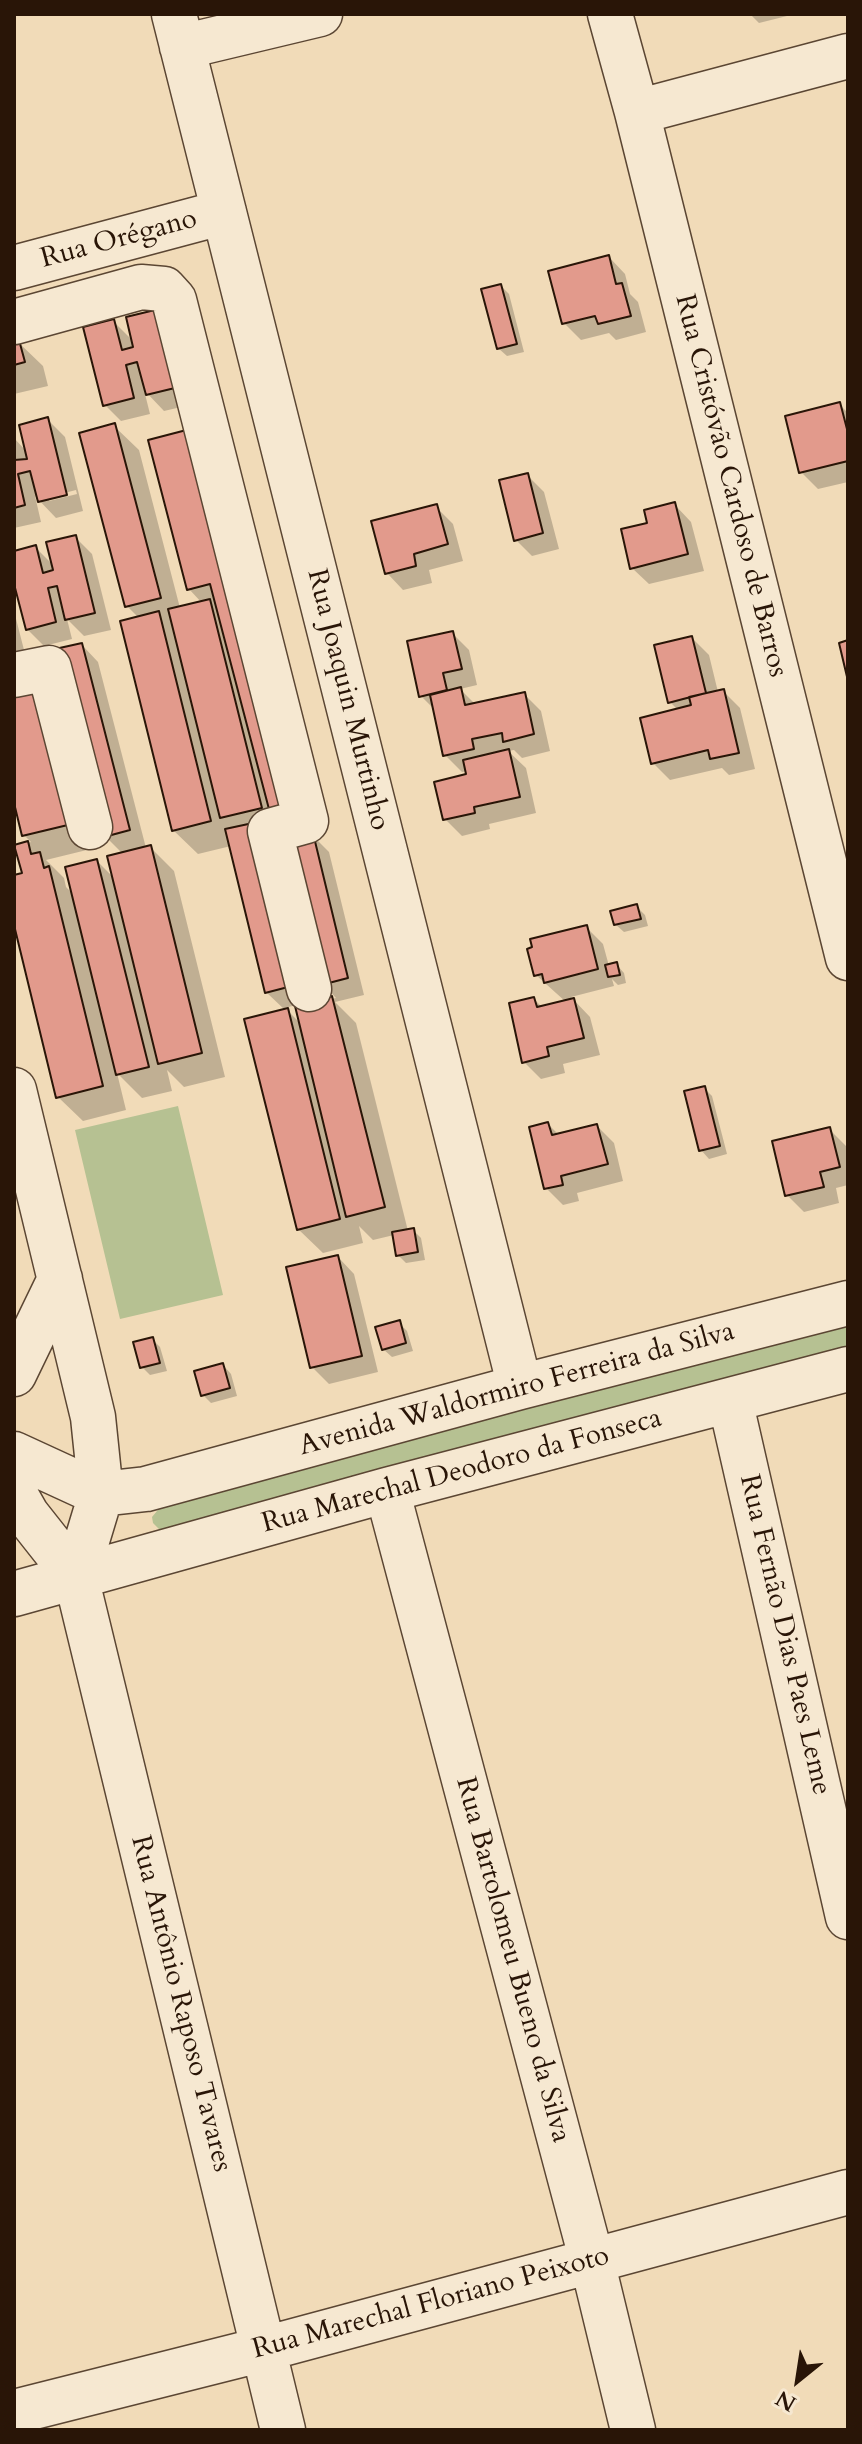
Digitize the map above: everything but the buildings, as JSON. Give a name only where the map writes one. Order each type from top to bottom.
[{"type":"street","points":[[178,30],[320,14]]},
{"type":"street","name":"Rua Cristóvão Cardoso de Barros","points":[[610,14],[848,958]]},
{"type":"street","name":"Rua Joaquin Murtinho","points":[[178,30],[520,1387]]},
{"type":"street","points":[[637,112],[848,56]]},
{"type":"street","name":"Rua Orégano","points":[[26,265],[224,212]]},
{"type":"street","points":[[26,265],[33,317],[141,287],[164,289],[174,300],[306,821],[270,831],[309,989]]},
{"type":"street","points":[[14,675],[49,668],[90,827]]},
{"type":"street","points":[[14,1090],[93,1417],[101,1494],[76,1577]]},
{"type":"street","points":[[14,1374],[60,1279]]},
{"type":"street","name":"Avenida Waldormiro Ferreira da Silva","points":[[101,1494],[146,1489],[187,1479],[520,1387],[848,1303]]},
{"type":"street","name":"Rua Marechal Deodoro da Fonseca","points":[[76,1577],[387,1490],[848,1369]]},
{"type":"street","name":"Rua Fernão Dias Paes Leme","points":[[730,1400],[848,1917]]},
{"type":"street","points":[[14,1454],[101,1494]]},
{"type":"street","name":"Rua Bartolomeu Bueno da Silva","points":[[387,1490],[592,2261],[633,2430]]},
{"type":"street","points":[[14,1492],[27,1515],[76,1577]]},
{"type":"street","points":[[14,1594],[76,1577]]},
{"type":"street","name":"Rua Antônio Raposo Tavares","points":[[76,1577],[283,2430]]},
{"type":"street","name":"Rua Marechal Floriano Peixoto","points":[[14,2412],[264,2349],[848,2192]]},
{"type":"green space","points":[[178,1106],[223,1295],[120,1319],[75,1130]]},
{"type":"green space","points":[[848,1321],[848,1356],[166,1536],[153,1523],[152,1517],[162,1505]]}]
